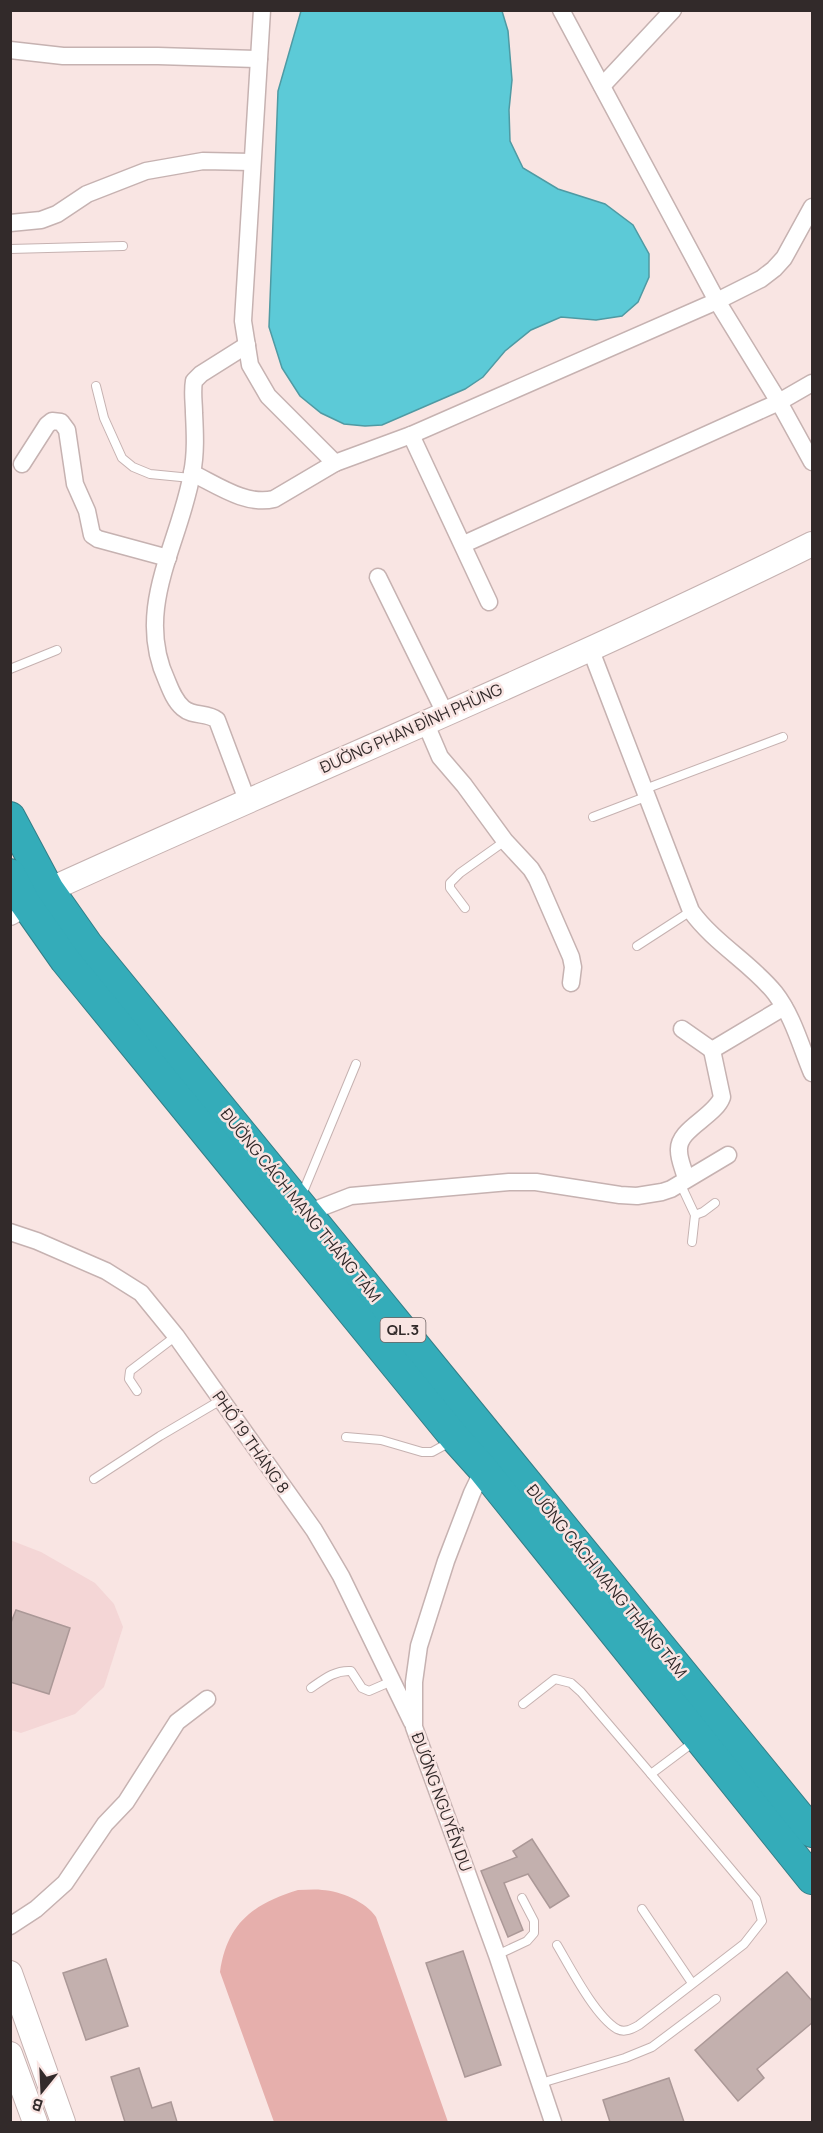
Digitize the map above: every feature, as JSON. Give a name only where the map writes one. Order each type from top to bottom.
[{"type":"highway","name":"ĐƯỜNG CÁCH MẠNG THÁNG TÁM","points":[[10,817],[28,902],[87,944],[303,1208],[466,1429]]},
{"type":"highway","name":"ĐƯỜNG CÁCH MẠNG THÁNG TÁM","points":[[10,874],[65,960],[466,1429],[710,1728],[813,1879]]},
{"type":"highway","name":"ĐƯỜNG CÁCH MẠNG THÁNG TÁM","points":[[710,1728],[813,1832]]},
{"type":"street","points":[[262,10],[243,321],[250,365],[268,396],[335,463]]},
{"type":"street","points":[[561,10],[717,302],[812,460]]},
{"type":"street","points":[[602,86],[673,10]]},
{"type":"street","points":[[10,50],[63,56],[158,56],[259,60]]},
{"type":"street","points":[[10,223],[41,220],[57,214],[87,194],[146,171],[187,162],[252,162]]},
{"type":"street","points":[[192,476],[254,500],[274,499],[335,463],[411,435],[717,302],[761,279],[784,258],[812,207]]},
{"type":"street","points":[[247,345],[201,374],[194,381],[195,428],[192,476],[157,600],[154,625],[155,645],[161,669],[174,698],[190,712],[217,720],[247,800]]},
{"type":"street","points":[[464,544],[779,402],[813,383]]},
{"type":"street","points":[[22,464],[47,425],[52,421],[61,422],[68,430],[75,484],[87,512],[92,535],[168,558]]},
{"type":"street","points":[[411,435],[464,544],[489,602]]},
{"type":"street","name":"ĐƯỜNG PHAN ĐÌNH PHÙNG","points":[[28,902],[247,800],[723,588],[813,544]]},
{"type":"street","points":[[378,577],[435,718],[440,757],[537,879],[571,957],[573,967],[571,983]]},
{"type":"street","points":[[590,648],[691,911],[714,938],[767,984],[784,1007],[813,1074]]},
{"type":"street","points":[[712,1050],[784,1007]]},
{"type":"street","points":[[682,1029],[712,1050],[722,1097],[720,1103],[680,1140],[678,1152],[683,1181]]},
{"type":"street","points":[[303,1208],[351,1197],[422,1189],[536,1182],[637,1196],[662,1192],[728,1155]]},
{"type":"street","name":"PHỐ 19 THÁNG 8","points":[[10,1232],[37,1241],[106,1271],[141,1293],[176,1336],[314,1530],[341,1576],[414,1727]]},
{"type":"street","name":"ĐƯỜNG NGUYỄN DU","points":[[492,1460],[446,1561],[419,1646],[414,1682],[414,1727],[497,1955],[553,2122]]},
{"type":"street","points":[[10,1926],[36,1909],[64,1883],[105,1824],[126,1802],[177,1722],[207,1699]]},
{"type":"street","points":[[10,1973],[63,2122]]},
{"type":"street","points":[[12,2061],[35,2122]]},
{"type":"lane","points":[[10,249],[123,246]]},
{"type":"lane","points":[[96,386],[104,418],[122,458],[133,467],[150,474],[192,476]]},
{"type":"lane","points":[[10,669],[57,650]]},
{"type":"lane","points":[[593,817],[647,792],[783,737]]},
{"type":"lane","points":[[465,908],[450,888],[450,883],[460,873],[505,841]]},
{"type":"lane","points":[[637,946],[691,911]]},
{"type":"lane","points":[[303,1208],[356,1064]]},
{"type":"lane","points":[[683,1181],[695,1215],[692,1242]]},
{"type":"lane","points":[[695,1215],[715,1203]]},
{"type":"lane","points":[[137,1391],[129,1379],[130,1371],[176,1336]]},
{"type":"lane","points":[[94,1479],[221,1400]]},
{"type":"lane","points":[[346,1437],[381,1440],[422,1452],[432,1452],[446,1446],[466,1429]]},
{"type":"lane","points":[[311,1688],[333,1673],[343,1671],[351,1671],[362,1688],[369,1691],[392,1681]]},
{"type":"lane","points":[[523,1704],[555,1679],[571,1683],[581,1692],[749,1890],[760,1909],[762,1921],[744,1944],[639,2025],[627,2031],[618,2030],[604,2018],[557,1945]]},
{"type":"lane","points":[[651,1774],[710,1728]]},
{"type":"lane","points":[[497,1955],[527,1941],[534,1933],[534,1921],[522,1898]]},
{"type":"lane","points":[[642,1909],[692,1983]]},
{"type":"lane","points":[[541,2083],[625,2058],[652,2047],[716,1999]]},
{"type":"shaded area","points":[[10,1540],[41,1552],[95,1583],[114,1604],[123,1627],[104,1687],[75,1714],[21,1733],[11,1730]]},
{"type":"shaded area","points":[[298,1890],[322,1890],[345,1895],[360,1902],[376,1917],[448,2122],[274,2122],[220,1972],[229,1940],[245,1918],[268,1902]]},
{"type":"water","points":[[301,11],[502,11],[508,31],[512,80],[509,110],[510,141],[523,168],[558,189],[605,204],[633,225],[649,254],[649,277],[638,302],[622,316],[596,320],[561,317],[531,330],[505,351],[483,377],[465,389],[382,425],[344,424],[321,413],[300,396],[282,368],[269,327],[278,91]]},
{"type":"building","points":[[16,1610],[70,1628],[49,1694],[10,1682],[10,1625]]},
{"type":"building","points":[[532,1839],[569,1896],[550,1908],[528,1874],[504,1883],[523,1930],[508,1937],[481,1871],[517,1857],[513,1851]]},
{"type":"building","points":[[463,1951],[501,2065],[465,2077],[426,1963]]},
{"type":"building","points":[[106,1959],[128,2026],[86,2040],[63,1973]]},
{"type":"building","points":[[787,1972],[813,2002],[813,2022],[757,2069],[764,2078],[738,2101],[695,2050]]},
{"type":"building","points":[[139,2068],[152,2108],[171,2102],[177,2122],[125,2122],[111,2077]]},
{"type":"building","points":[[669,2078],[684,2122],[610,2122],[603,2100]]}]
